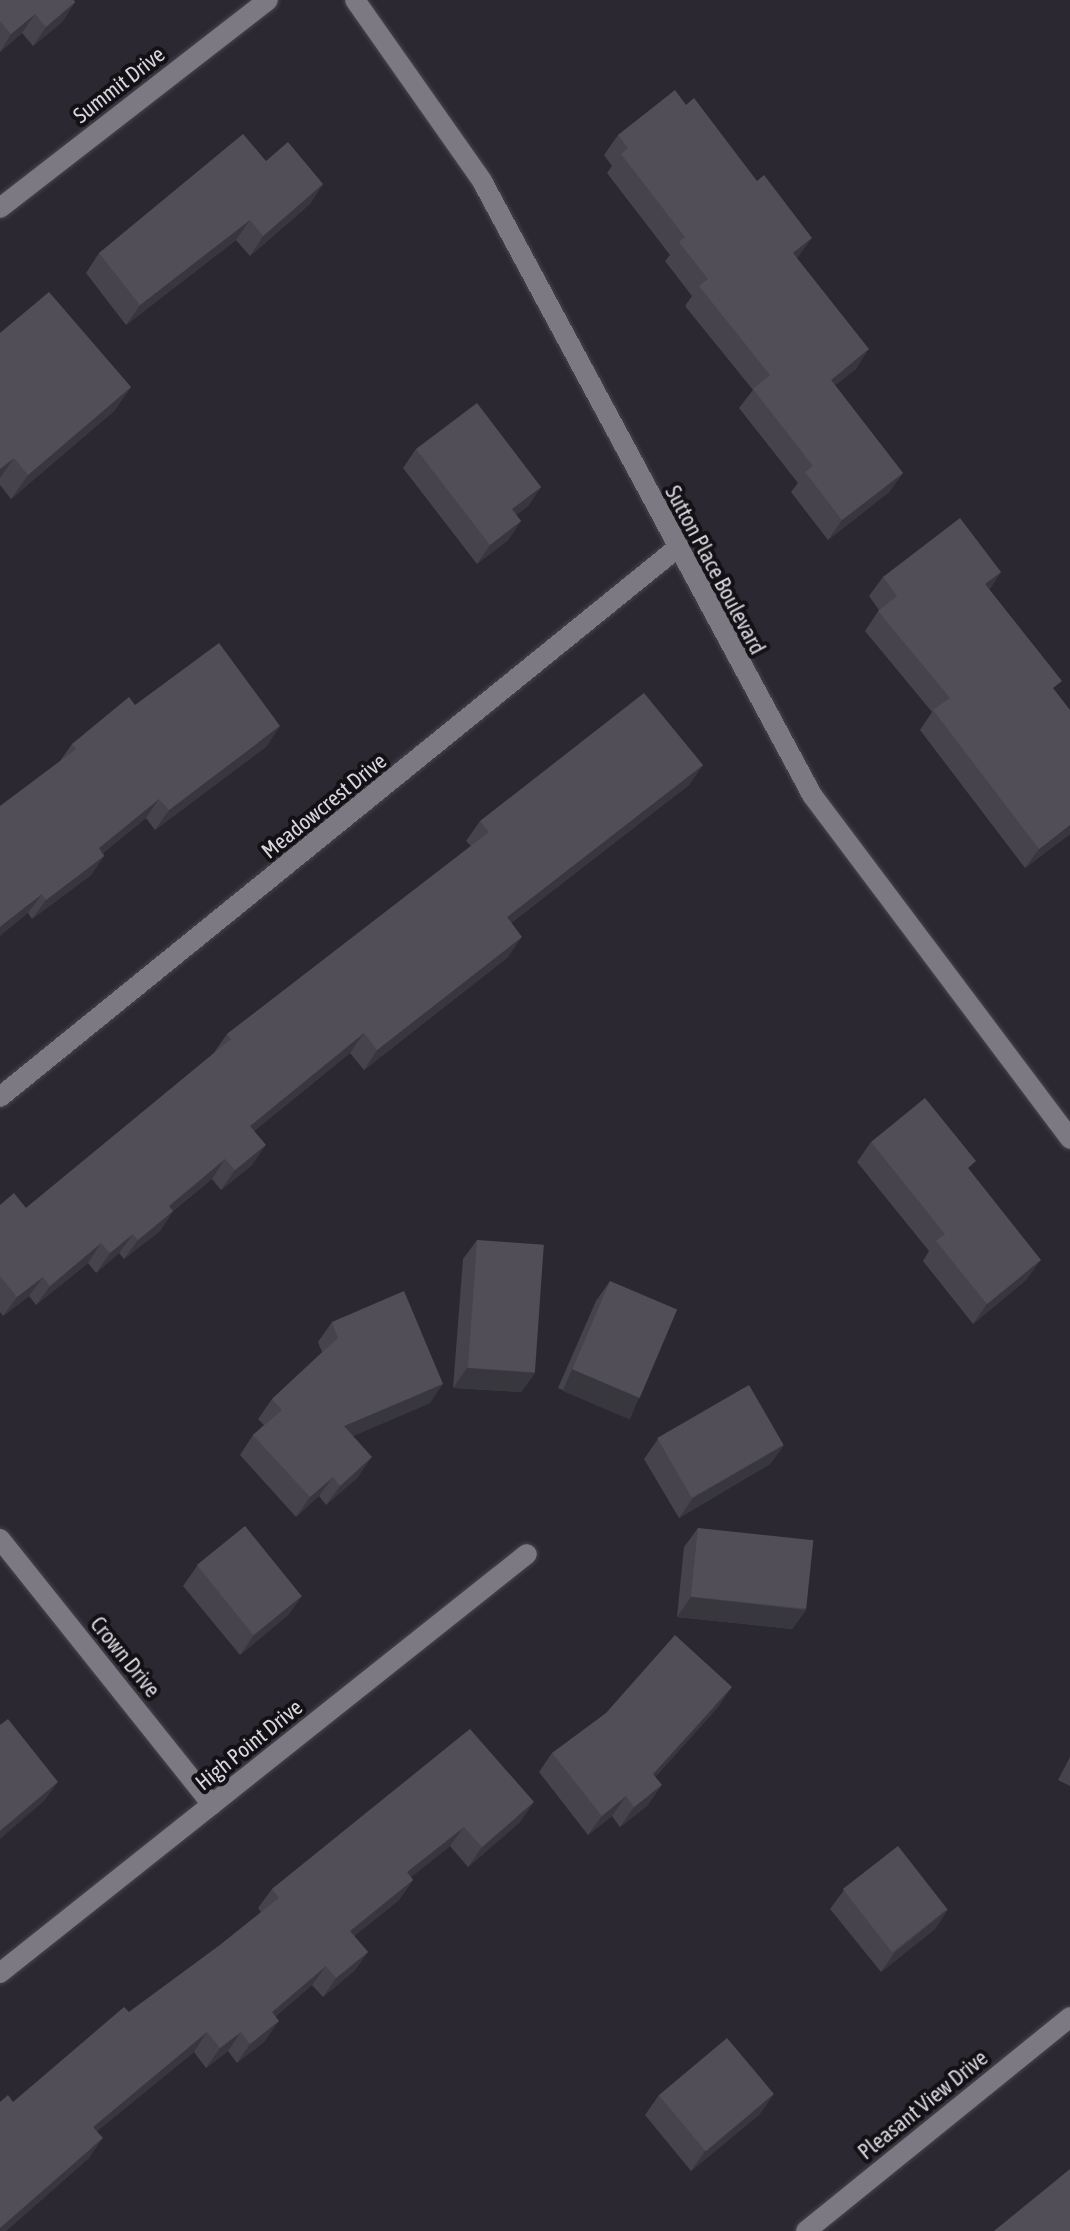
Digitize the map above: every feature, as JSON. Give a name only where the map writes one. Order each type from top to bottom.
[{"type":"street","name":"Summit Drive","points":[[0,208],[268,0]]},
{"type":"street","name":"Sutton Place Boulevard","points":[[355,0],[482,181],[676,549],[812,795],[1070,1139]]},
{"type":"street","name":"Meadowcrest Drive","points":[[0,1097],[676,549]]},
{"type":"street","name":"Crown Drive","points":[[0,1539],[212,1805]]},
{"type":"street","name":"High Point Drive","points":[[0,1973],[527,1554]]},
{"type":"street","name":"Pleasant View Drive","points":[[806,2231],[1070,2017]]},
{"type":"building","points":[[0,0],[75,2],[46,27],[35,14],[11,34],[0,21]]},
{"type":"building","points":[[675,90],[686,105],[694,98],[757,181],[764,175],[812,238],[793,253],[869,349],[831,380],[903,473],[842,520],[805,472],[813,466],[753,389],[770,375],[699,286],[708,279],[679,242],[685,237],[621,154],[628,148],[618,135]]},
{"type":"building","points":[[243,134],[266,161],[288,142],[323,184],[263,236],[250,220],[140,305],[99,253]]},
{"type":"building","points":[[49,292],[131,387],[28,475],[14,458],[0,469],[0,333]]},
{"type":"building","points":[[477,403],[541,487],[512,509],[521,521],[490,545],[416,449]]},
{"type":"building","points":[[960,518],[1001,572],[985,584],[1062,681],[1053,688],[1070,710],[1070,825],[1039,849],[933,710],[950,698],[878,611],[897,596],[883,577]]},
{"type":"building","points":[[219,643],[280,726],[169,810],[159,799],[99,848],[104,856],[46,900],[42,894],[0,927],[0,806],[76,749],[72,744],[129,697],[135,705]]},
{"type":"building","points":[[644,693],[703,765],[507,917],[522,937],[377,1050],[364,1033],[250,1126],[266,1145],[235,1170],[225,1159],[169,1206],[173,1211],[138,1240],[133,1234],[110,1253],[101,1243],[50,1286],[43,1277],[17,1297],[0,1276],[0,1205],[14,1193],[26,1208],[231,1039],[227,1034],[489,832],[480,821]]},
{"type":"building","points":[[925,1098],[976,1161],[968,1168],[1041,1260],[987,1304],[936,1241],[945,1234],[871,1142]]},
{"type":"building","points":[[477,1240],[544,1245],[535,1372],[468,1368]]},
{"type":"building","points":[[610,1281],[677,1310],[640,1398],[572,1369]]},
{"type":"building","points":[[404,1291],[443,1384],[344,1426],[372,1457],[340,1486],[333,1477],[310,1497],[253,1435],[282,1410],[272,1399],[338,1338],[332,1322]]},
{"type":"building","points":[[749,1385],[784,1445],[692,1498],[657,1438]]},
{"type":"building","points":[[245,1526],[302,1596],[253,1635],[197,1565]]},
{"type":"building","points":[[698,1528],[813,1540],[806,1609],[691,1597]]},
{"type":"building","points":[[675,1635],[732,1687],[653,1774],[662,1785],[634,1807],[626,1796],[602,1816],[552,1753],[606,1713]]},
{"type":"building","points":[[8,1719],[58,1782],[0,1831],[0,1725]]},
{"type":"building","points":[[470,1729],[534,1802],[482,1847],[464,1827],[407,1872],[413,1880],[350,1931],[368,1952],[336,1978],[326,1966],[272,2012],[279,2021],[250,2044],[241,2032],[220,2048],[207,2032],[93,2127],[103,2138],[0,2228],[0,2102],[8,2095],[13,2102],[124,2007],[129,2012],[220,1945],[279,1898],[272,1889]]},
{"type":"building","points":[[898,1846],[947,1909],[892,1952],[843,1889]]},
{"type":"building","points":[[727,2038],[774,2094],[706,2151],[659,2095]]},
{"type":"building","points":[[1070,2169],[1070,2231],[994,2231]]}]
